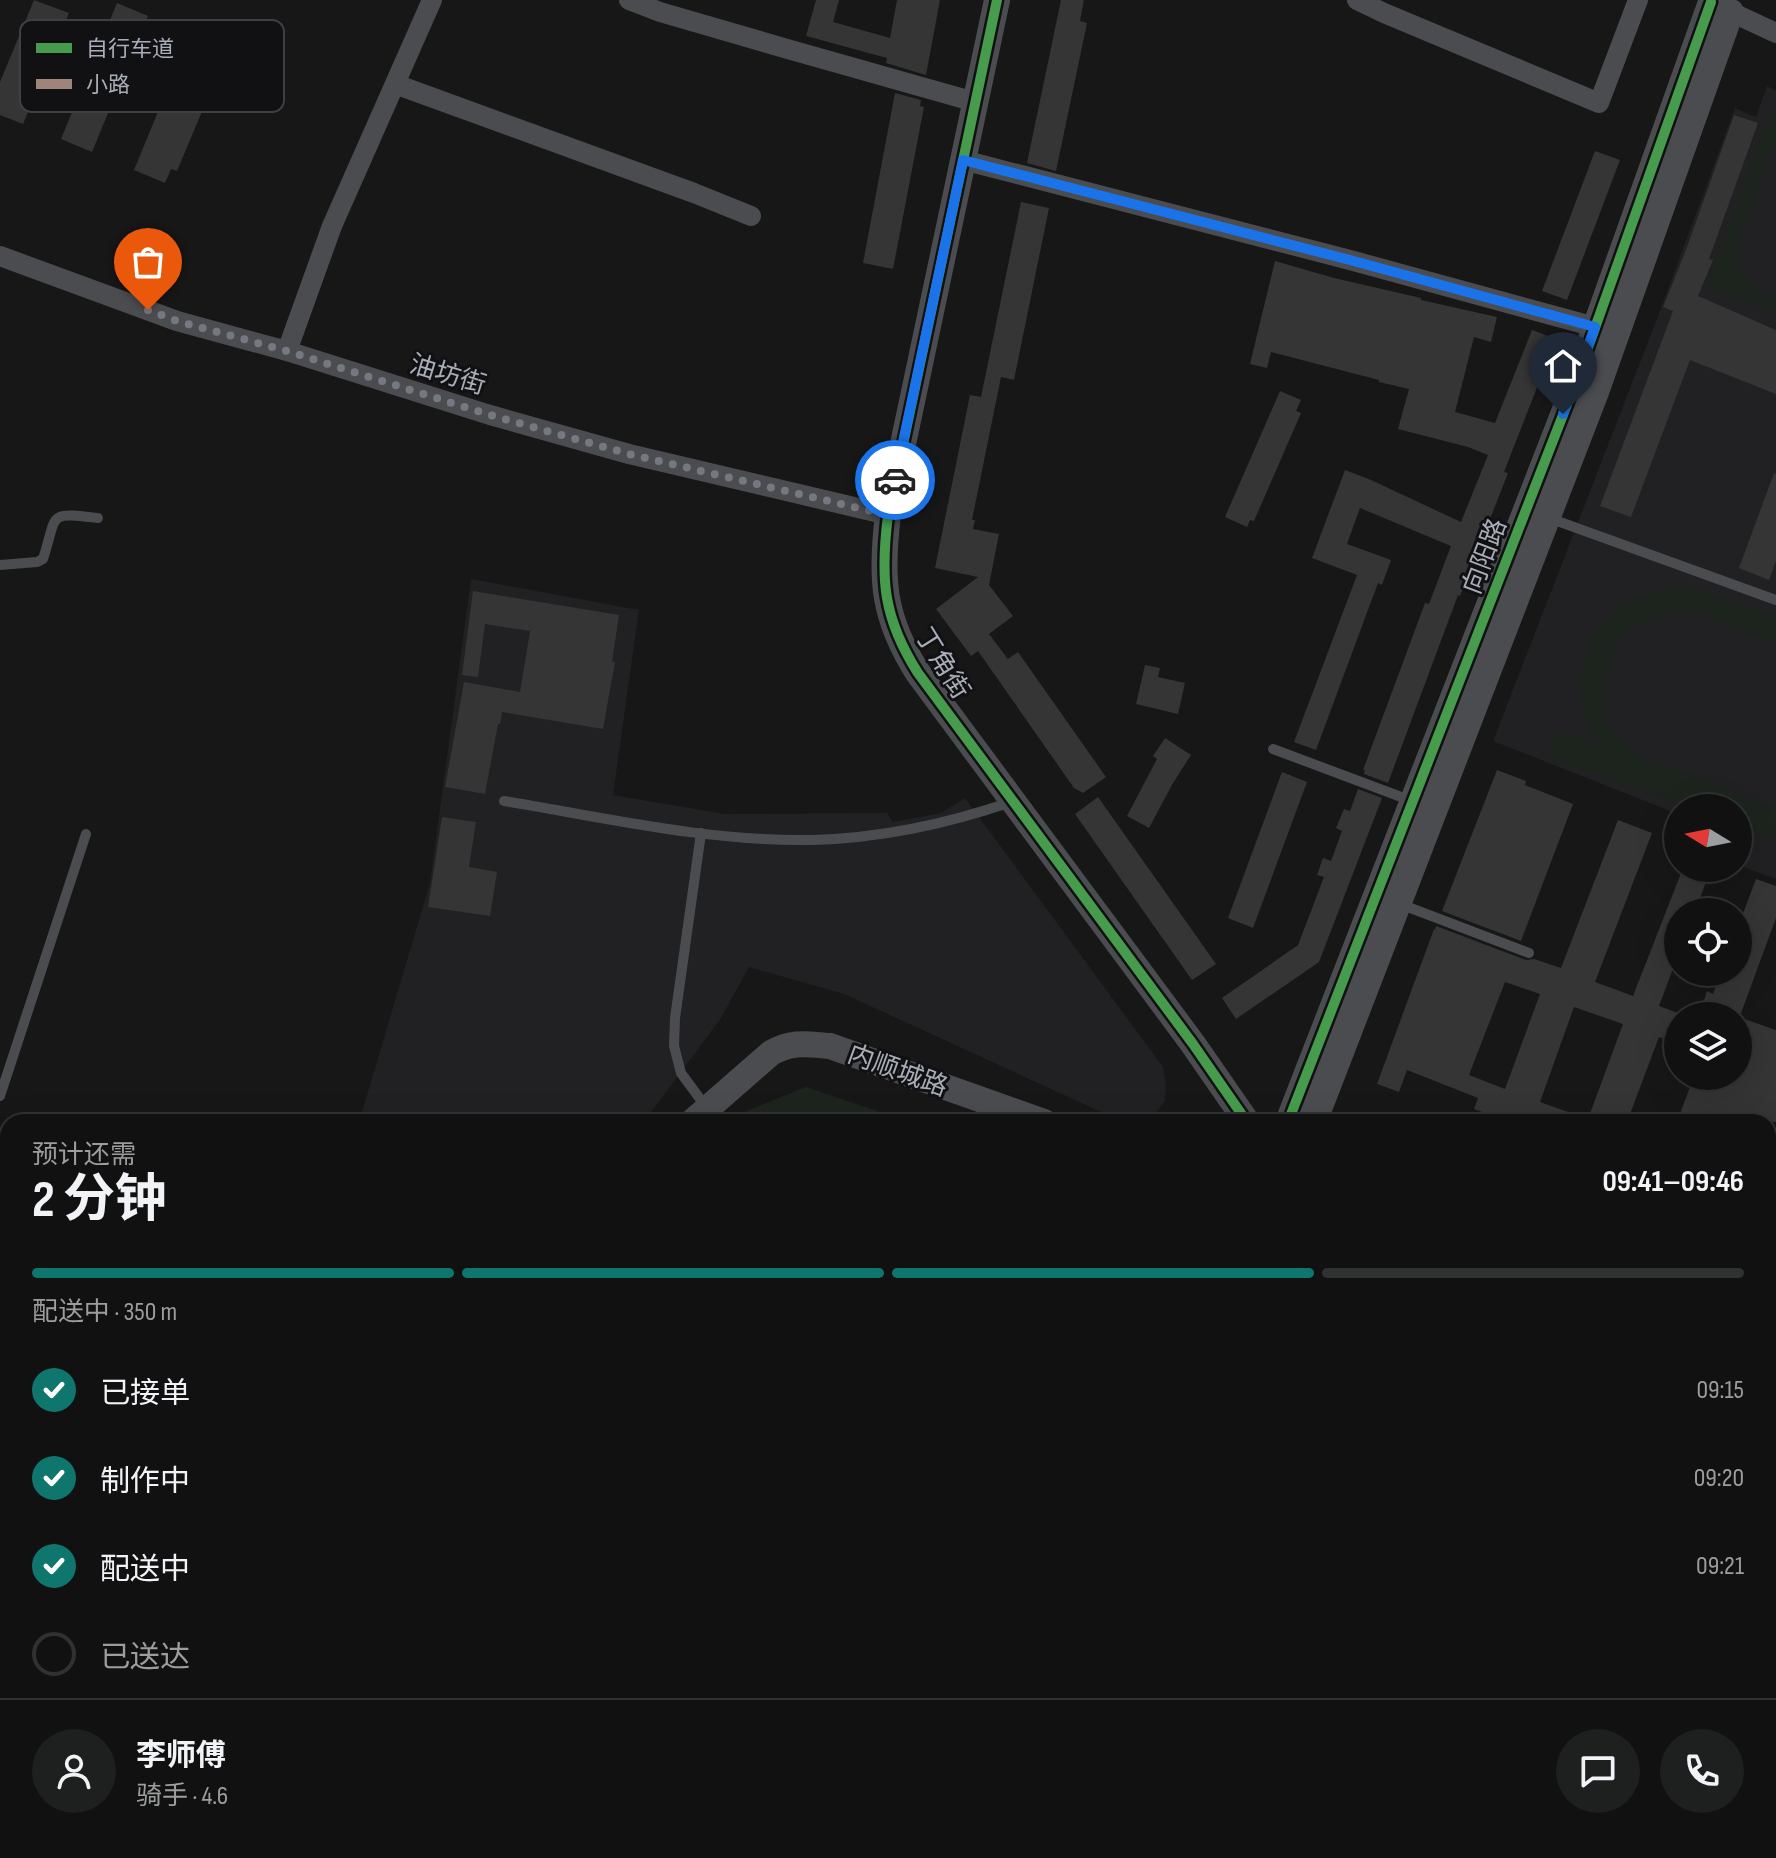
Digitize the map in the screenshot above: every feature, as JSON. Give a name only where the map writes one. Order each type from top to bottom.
[{"type":"street","points":[[287,351],[332,226],[432,0]]},
{"type":"street","points":[[629,0],[660,12],[975,102]]},
{"type":"street","name":"丁角街","points":[[997,0],[888,515],[884,544],[886,598],[905,652],[918,673],[1241,1114]]},
{"type":"street","points":[[1357,0],[1599,103],[1638,0]]},
{"type":"street","points":[[1717,5],[1776,33]]},
{"type":"street","name":"向阳路","points":[[1291,1114],[1575,384],[1717,5]]},
{"type":"street","name":"向阳路","points":[[1317,1114],[1596,392],[1717,5]]},
{"type":"street","points":[[395,84],[751,216]]},
{"type":"street","points":[[963,160],[1595,327]]},
{"type":"street","name":"油坊街","points":[[0,256],[177,321],[287,351],[490,415],[629,454],[888,515]]},
{"type":"street","points":[[701,1114],[771,1053],[785,1045],[796,1044]]},
{"type":"street","name":"内顺城路","points":[[796,1044],[826,1062],[972,1114]]},
{"type":"street","name":"内顺城路","points":[[796,1044],[830,1046],[1021,1114]]},
{"type":"lane","points":[[0,565],[43,559],[52,523],[57,516],[66,514],[98,518]]},
{"type":"lane","points":[[1547,517],[1776,600]]},
{"type":"lane","points":[[1273,749],[1412,801]]},
{"type":"lane","points":[[504,801],[701,833],[814,840],[931,826],[1013,801]]},
{"type":"lane","points":[[700,1114],[681,1073],[674,1046],[675,1018],[701,833]]},
{"type":"lane","points":[[0,1096],[86,834]]},
{"type":"lane","points":[[1398,903],[1529,953]]},
{"type":"shaded area","points":[[1767,86],[1776,91],[1776,879],[1752,870],[1752,794],[1664,794],[1664,808],[1493,741],[1660,311],[1735,108],[1756,117]]},
{"type":"shaded area","points":[[1776,100],[1776,150],[1771,153],[1736,246],[1738,266],[1744,278],[1763,295],[1776,298],[1776,313],[1706,286]]},
{"type":"shaded area","points":[[471,579],[639,610],[613,795],[725,814],[887,813],[893,822],[941,813],[965,798],[1163,1067],[1165,1101],[1155,1114],[1106,1114],[844,994],[749,967],[721,1018],[650,1114],[361,1114],[430,883]]},
{"type":"shaded area","points":[[1679,587],[1696,588],[1776,617],[1776,643],[1697,613],[1656,617],[1626,635],[1614,649],[1605,673],[1603,697],[1609,723],[1644,758],[1741,794],[1664,794],[1664,799],[1548,756],[1557,731],[1597,745],[1586,717],[1581,690],[1583,665],[1591,642],[1605,621],[1624,605],[1649,593]]},
{"type":"shaded area","points":[[1752,798],[1776,807],[1776,841],[1752,832]]},
{"type":"shaded area","points":[[806,1087],[886,1114],[739,1114]]},
{"type":"building","points":[[34,0],[69,13],[66,20],[26,20]]},
{"type":"building","points":[[816,0],[839,0],[833,22],[890,38],[897,0],[940,0],[926,75],[886,63],[887,58],[806,36]]},
{"type":"building","points":[[1061,0],[1084,0],[1080,21],[1087,23],[1056,171],[1027,163]]},
{"type":"building","points":[[117,3],[148,16],[146,20],[110,20]]},
{"type":"building","points":[[20,34],[20,112],[28,112],[23,124],[0,115],[0,82]]},
{"type":"building","points":[[895,93],[921,100],[920,106],[924,107],[893,269],[863,263]]},
{"type":"building","points":[[72,112],[108,112],[92,152],[61,139]]},
{"type":"building","points":[[158,112],[202,112],[177,171],[171,169],[165,183],[134,170]]},
{"type":"building","points":[[1734,115],[1758,123],[1698,296],[1776,330],[1776,394],[1690,360],[1631,517],[1600,506],[1673,311],[1663,307]]},
{"type":"building","points":[[1595,151],[1620,160],[1567,300],[1542,291]]},
{"type":"building","points":[[1021,202],[1049,208],[1014,380],[1001,377],[972,520],[975,520],[973,529],[999,534],[989,585],[1013,616],[989,634],[1008,659],[1018,652],[1106,777],[1083,793],[1074,788],[978,651],[971,656],[936,609],[978,577],[935,568],[970,395],[981,397]]},
{"type":"building","points":[[1275,261],[1497,317],[1491,342],[1474,337],[1455,412],[1495,423],[1532,330],[1556,339],[1504,472],[1508,473],[1458,595],[1388,783],[1364,774],[1363,770],[1425,603],[1429,604],[1451,546],[1360,508],[1347,544],[1391,560],[1382,585],[1378,583],[1316,750],[1294,742],[1357,575],[1312,558],[1345,470],[1461,522],[1488,455],[1398,429],[1409,389],[1271,352],[1267,368],[1250,364]]},
{"type":"building","points":[[1280,391],[1301,400],[1296,411],[1301,413],[1254,521],[1250,520],[1247,527],[1225,517]]},
{"type":"building","points":[[1774,473],[1776,561],[1769,580],[1739,568]]},
{"type":"building","points":[[473,591],[619,615],[612,662],[615,662],[603,729],[502,712],[485,794],[445,787],[464,682],[520,692],[530,631],[485,624],[478,677],[462,675]]},
{"type":"building","points":[[1145,665],[1160,668],[1158,677],[1185,683],[1178,714],[1136,704]]},
{"type":"building","points":[[1165,738],[1191,755],[1149,828],[1127,816],[1157,759],[1153,756]]},
{"type":"building","points":[[1497,770],[1573,804],[1521,941],[1442,911]]},
{"type":"building","points":[[1282,772],[1307,782],[1253,928],[1228,918]]},
{"type":"building","points":[[1358,789],[1382,798],[1319,962],[1236,1019],[1222,998],[1298,945],[1324,877],[1317,875],[1323,858],[1331,861],[1342,831],[1336,828],[1344,809],[1350,811]]},
{"type":"building","points":[[1098,797],[1216,964],[1192,980],[1075,814]]},
{"type":"building","points":[[442,817],[476,822],[469,867],[497,872],[490,916],[428,907]]},
{"type":"building","points":[[1618,820],[1652,833],[1595,982],[1633,996],[1664,917],[1664,986],[1666,986],[1659,1006],[1664,1008],[1664,1039],[1659,1037],[1630,1114],[1590,1114],[1623,1024],[1574,1007],[1540,1102],[1574,1114],[1487,1114],[1474,1109],[1478,1098],[1407,1070],[1399,1092],[1377,1084],[1436,926],[1526,960],[1534,959],[1561,968]],"holes":[[[1505,982],[1540,994],[1505,1089],[1469,1075]]]},
{"type":"building","points":[[1756,879],[1776,886],[1776,918],[1752,983],[1752,898],[1749,898]]},
{"type":"building","points":[[1678,882],[1706,882],[1700,898],[1671,898]]},
{"type":"building","points":[[1716,986],[1751,986],[1745,1002],[1703,1002],[1707,991],[1713,994]]},
{"type":"building","points":[[1752,1022],[1776,1030],[1776,1114],[1680,1114],[1689,1090],[1752,1090]]},
{"type":"cycle path","points":[[997,0],[888,515],[884,559],[891,616],[918,673],[1241,1114]]},
{"type":"cycle path","points":[[1291,1114],[1575,384],[1711,2]]},
{"type":"way so far","points":[[148,310],[490,415],[629,454],[888,515],[895,480]]},
{"type":"route","points":[[895,480],[963,160],[1595,327],[1563,414]]}]
